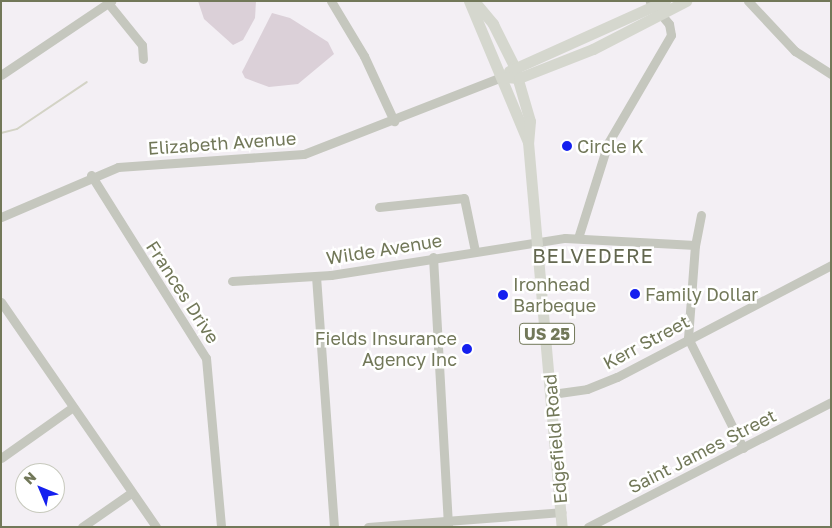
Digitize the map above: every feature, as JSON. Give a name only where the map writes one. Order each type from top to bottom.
[{"type":"main road","name":"Edgefield Road","points":[[469,1],[528,142]]},
{"type":"main road","name":"Edgefield Road","points":[[474,1],[493,24],[514,66],[530,121],[528,142],[539,240],[562,527]]},
{"type":"main road","points":[[502,77],[519,78],[656,8],[666,1]]},
{"type":"main road","points":[[502,77],[514,66],[656,8],[686,1]]},
{"type":"street","points":[[331,1],[364,56],[394,121]]},
{"type":"street","points":[[748,1],[795,51],[831,74]]},
{"type":"street","points":[[1,75],[109,2],[142,45],[143,58]]},
{"type":"street","points":[[578,238],[608,143],[671,35],[656,8]]},
{"type":"street","name":"Elizabeth Avenue","points":[[1,217],[91,175],[130,166],[304,154],[394,121],[502,77]]},
{"type":"street","name":"Frances Drive","points":[[91,175],[206,358],[220,527]]},
{"type":"street","points":[[379,207],[464,198],[475,251]]},
{"type":"street","points":[[701,215],[695,245],[688,338],[743,448]]},
{"type":"street","name":"Wilde Avenue","points":[[232,281],[316,276],[539,240],[578,238],[695,245]]},
{"type":"street","points":[[433,257],[448,523]]},
{"type":"street","name":"Kerr Street","points":[[552,394],[587,389],[831,265]]},
{"type":"street","points":[[316,276],[334,527]]},
{"type":"street","points":[[1,302],[131,494],[156,527]]},
{"type":"street","name":"Saint James Street","points":[[588,527],[831,402]]},
{"type":"street","points":[[1,458],[73,407]]},
{"type":"street","points":[[82,527],[131,494]]},
{"type":"street","points":[[368,527],[448,523],[561,512]]},
{"type":"shaded area","points":[[198,1],[256,1],[255,18],[243,40],[233,45],[204,19]]},
{"type":"shaded area","points":[[272,13],[290,18],[328,42],[334,54],[298,84],[269,87],[245,78],[242,72]]},
{"type":"waterway","points":[[1,133],[17,129],[87,82]]},
{"type":"place","name":"Circle K","points":[[567,146]]},
{"type":"place","name":"Family Dollar","points":[[635,294]]},
{"type":"place","name":"Ironhead Barbeque","points":[[503,295]]},
{"type":"place","name":"Fields Insurance Agency Inc","points":[[467,349]]},
{"type":"district","name":"BELVEDERE","points":[[593,255]]}]
